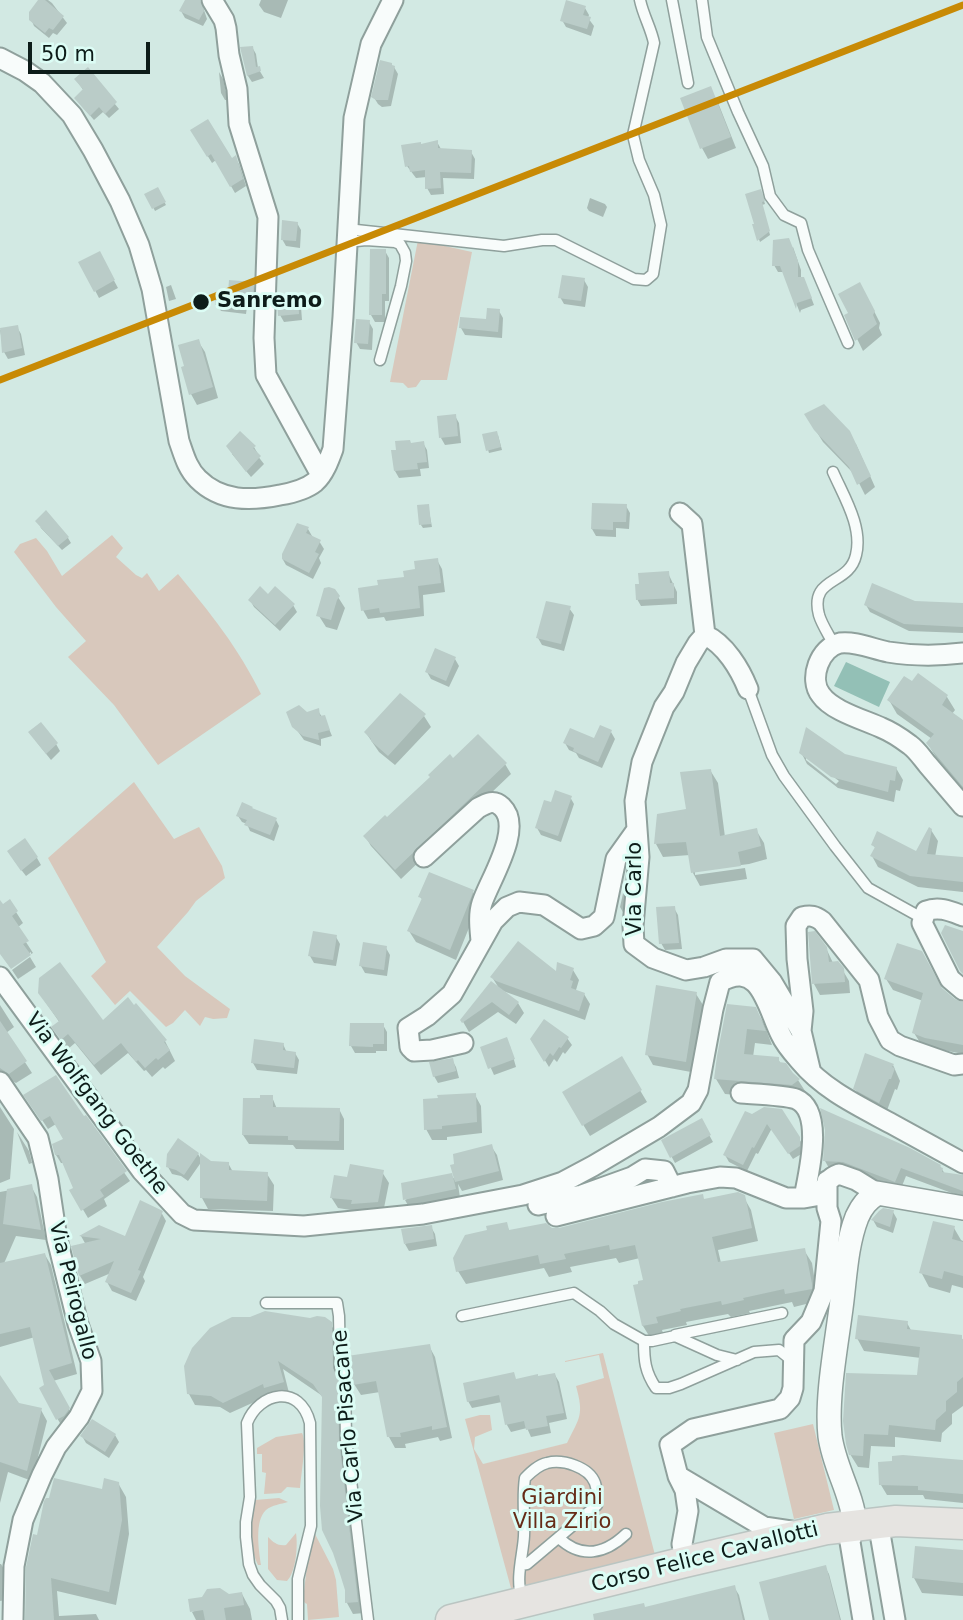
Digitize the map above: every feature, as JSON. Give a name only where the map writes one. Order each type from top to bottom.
[{"type":"main road","name":"Corso Felice Cavallotti","points":[[451,1620],[803,1533],[896,1521],[963,1524]]},
{"type":"street","points":[[212,0],[224,20],[237,89],[239,124],[268,217],[264,338],[266,375],[321,475]]},
{"type":"street","points":[[0,58],[42,83],[72,115],[120,201],[145,262],[152,289],[180,441],[187,463],[199,480],[215,490],[229,496],[256,500],[293,493],[316,481],[333,449],[355,118],[371,44],[393,0]]},
{"type":"street","points":[[680,513],[692,524],[705,635],[715,640],[731,659],[743,675],[748,690]]},
{"type":"street","name":"Via Carlo","points":[[705,635],[692,653],[664,707],[642,762],[635,801],[639,858],[634,944],[653,958],[687,970],[726,959],[753,959],[772,982],[801,1031],[811,1073]]},
{"type":"street","points":[[963,653],[918,656],[845,643],[834,645],[821,658],[815,676],[820,695],[827,702],[886,730],[912,746],[963,806]]},
{"type":"street","name":"Via Carlo","points":[[424,857],[478,808],[488,802],[494,802],[504,808],[508,818],[509,836],[505,853],[482,903],[481,942]]},
{"type":"street","name":"Via Carlo","points":[[463,1043],[414,1051],[410,1047],[408,1028],[428,1016],[452,993],[493,921],[507,907],[519,902],[544,905],[581,929],[594,926],[604,917],[616,859],[636,831]]},
{"type":"street","points":[[963,916],[943,909],[931,909],[926,911],[922,918],[927,934],[950,979],[963,990]]},
{"type":"street","name":"Via Carlo","points":[[801,1031],[803,1011],[796,926],[802,917],[815,916],[822,921],[869,980],[878,1017],[890,1040],[954,1065],[963,1064]]},
{"type":"street","name":"Via Wolfgang Goethe","points":[[0,976],[142,1171],[182,1214],[194,1220],[304,1226],[423,1214],[523,1195],[563,1182],[659,1127],[691,1103],[698,1090],[720,982],[731,976],[745,976],[755,981],[782,1037],[821,1083],[963,1163]]},
{"type":"street","name":"Via Peirogallo","points":[[0,1082],[38,1138],[48,1179],[57,1239],[78,1324],[91,1361],[92,1391],[79,1417],[56,1447],[23,1520],[15,1566],[13,1620]]},
{"type":"street","points":[[741,1093],[795,1099],[807,1107],[812,1143],[804,1198]]},
{"type":"street","points":[[538,1205],[582,1195],[632,1177],[645,1169],[664,1171],[672,1187]]},
{"type":"street","points":[[556,1216],[706,1179],[736,1178],[786,1198],[804,1198],[821,1195],[830,1177],[839,1174],[856,1180],[877,1193],[963,1208]]},
{"type":"street","points":[[685,1562],[682,1544],[688,1511],[685,1490],[678,1476],[670,1445],[693,1429],[780,1409],[790,1398],[793,1388],[794,1340],[811,1322],[824,1291],[831,1221],[827,1208],[827,1181]]},
{"type":"street","points":[[877,1193],[866,1201],[850,1239],[832,1382],[831,1438],[853,1508],[867,1523],[895,1620]]},
{"type":"street","points":[[678,1476],[764,1527],[803,1533]]},
{"type":"street","points":[[863,1620],[850,1542],[867,1523]]},
{"type":"lane","points":[[347,235],[504,246],[556,240],[634,279],[646,280],[653,274],[661,225],[654,195],[639,160],[633,135],[654,43],[640,0]]},
{"type":"lane","points":[[672,0],[688,83]]},
{"type":"lane","points":[[702,0],[707,37],[763,166],[770,196],[784,215],[801,223],[808,250],[848,342]]},
{"type":"lane","points":[[347,235],[366,240],[395,242],[400,244],[405,253],[401,286],[380,360]]},
{"type":"lane","points":[[833,472],[858,538],[856,556],[846,574],[829,583],[821,590],[818,598],[820,617],[834,645]]},
{"type":"lane","points":[[748,690],[772,755],[835,846],[868,888],[922,918]]},
{"type":"lane","points":[[462,1316],[574,1293],[614,1324],[644,1341],[652,1341],[782,1313]]},
{"type":"lane","name":"Via Carlo Pisacane","points":[[266,1303],[337,1303],[340,1367],[345,1378],[346,1439],[368,1620]]},
{"type":"lane","points":[[675,1336],[716,1355],[737,1360]]},
{"type":"lane","points":[[644,1341],[643,1360],[656,1388],[681,1384],[754,1352],[779,1350],[794,1363]]},
{"type":"lane","points":[[282,1620],[276,1601],[253,1575],[249,1564],[246,1533],[250,1497],[247,1423],[250,1414],[257,1407],[275,1397],[284,1396],[303,1404],[310,1423],[311,1526],[298,1579],[298,1620]]},
{"type":"lane","points":[[522,1564],[527,1564],[597,1506],[595,1480],[585,1471],[570,1464],[548,1462],[525,1478],[522,1494],[524,1536],[519,1590],[523,1602]]},
{"type":"lane","points":[[559,1538],[568,1546],[589,1552],[616,1544],[626,1534]]},
{"type":"green space","points":[[418,240],[472,252],[447,380],[421,380],[416,387],[408,388],[403,383],[390,382]]},
{"type":"green space","points":[[112,535],[123,548],[116,557],[136,575],[142,578],[147,573],[159,591],[178,574],[213,617],[261,694],[158,765],[114,705],[68,657],[86,641],[14,552],[20,544],[36,538],[62,576]]},
{"type":"green space","points":[[134,782],[174,839],[199,827],[222,866],[225,878],[196,901],[157,947],[185,976],[230,1009],[227,1018],[205,1017],[200,1026],[185,1010],[166,1027],[130,991],[115,1005],[91,976],[106,962],[48,858]]},
{"type":"green space","name":"Giardini Villa Zirio","points":[[603,1353],[655,1555],[512,1592],[465,1419],[490,1415],[492,1430],[475,1437],[474,1449],[483,1464],[567,1443],[579,1416],[580,1403],[576,1386],[604,1378],[599,1355],[565,1361]]},
{"type":"green space","points":[[813,1424],[834,1510],[794,1519],[774,1433]]},
{"type":"green space","points":[[302,1433],[304,1451],[300,1488],[287,1487],[281,1493],[264,1494],[266,1473],[262,1472],[262,1454],[257,1454],[257,1448],[276,1437]]},
{"type":"green space","points":[[279,1498],[288,1502],[268,1508],[260,1521],[258,1536],[261,1565],[258,1565],[252,1541],[255,1500]]},
{"type":"green space","points":[[296,1533],[296,1552],[290,1577],[287,1581],[277,1580],[268,1569],[268,1537],[276,1544],[286,1545]]},
{"type":"green space","points":[[315,1534],[333,1569],[339,1617],[308,1620],[307,1604],[303,1600],[308,1557]]},
{"type":"shaded area","points":[[846,662],[890,682],[879,707],[834,686]]},
{"type":"building","points":[[38,0],[45,0],[64,16],[53,30],[49,28],[45,33],[29,20],[29,12]]},
{"type":"building","points":[[185,0],[200,0],[204,11],[199,20],[179,11]]},
{"type":"building","points":[[566,0],[586,6],[583,15],[591,17],[587,29],[560,21]]},
{"type":"building","points":[[253,46],[256,67],[260,66],[261,71],[247,76],[240,47]]},
{"type":"building","points":[[380,60],[395,66],[388,100],[371,97]]},
{"type":"building","points":[[88,67],[117,102],[105,114],[99,107],[90,116],[74,98],[83,89],[74,79]]},
{"type":"building","points":[[711,86],[731,137],[700,149],[680,98]]},
{"type":"building","points":[[208,119],[232,158],[236,155],[243,179],[230,187],[211,154],[207,157],[190,130]]},
{"type":"building","points":[[438,140],[438,148],[472,150],[471,173],[440,172],[441,188],[425,189],[425,170],[410,172],[409,166],[405,167],[401,145]]},
{"type":"building","points":[[158,187],[166,202],[152,209],[144,194]]},
{"type":"building","points":[[761,189],[770,231],[757,241],[745,194]]},
{"type":"building","points":[[282,220],[298,222],[296,241],[281,240]]},
{"type":"building","points":[[789,238],[798,261],[798,277],[804,277],[812,298],[797,303],[796,309],[780,266],[772,266],[773,240]]},
{"type":"building","points":[[370,249],[386,249],[386,294],[382,294],[382,315],[369,315]]},
{"type":"building","points":[[100,251],[115,280],[94,292],[78,262]]},
{"type":"building","points":[[562,275],[585,278],[581,301],[558,298]]},
{"type":"building","points":[[229,280],[254,282],[253,302],[244,301],[243,308],[215,305],[216,292],[228,293]]},
{"type":"building","points":[[860,282],[875,311],[873,315],[877,324],[855,341],[844,315],[848,313],[838,294]]},
{"type":"building","points":[[298,298],[299,314],[278,316],[277,300]]},
{"type":"building","points":[[487,308],[500,309],[498,332],[459,328],[460,317],[486,319]]},
{"type":"building","points":[[356,319],[370,320],[368,344],[354,343]]},
{"type":"building","points":[[18,325],[22,348],[2,353],[0,328]]},
{"type":"building","points":[[199,339],[213,387],[189,395],[178,345]]},
{"type":"building","points":[[824,404],[850,431],[871,476],[857,485],[849,467],[814,430],[804,414]]},
{"type":"building","points":[[456,414],[458,436],[439,438],[437,416]]},
{"type":"building","points":[[240,431],[256,446],[253,448],[261,456],[246,472],[226,446]]},
{"type":"building","points":[[497,431],[501,447],[486,451],[482,434]]},
{"type":"building","points":[[410,440],[411,443],[424,441],[427,462],[417,463],[418,469],[394,471],[391,450],[396,450],[395,441]]},
{"type":"building","points":[[592,503],[627,504],[626,522],[613,522],[613,530],[591,529]]},
{"type":"building","points":[[429,504],[431,524],[419,525],[417,505]]},
{"type":"building","points":[[46,510],[69,537],[58,546],[35,521]]},
{"type":"building","points":[[297,523],[309,527],[306,533],[321,540],[315,552],[319,554],[309,573],[282,559]]},
{"type":"building","points":[[438,558],[441,583],[418,586],[420,608],[380,613],[379,608],[361,611],[358,588],[378,585],[377,580],[404,577],[403,571],[415,569],[414,561]]},
{"type":"building","points":[[669,571],[670,583],[674,583],[674,598],[636,600],[635,584],[639,584],[638,573]]},
{"type":"building","points":[[872,583],[915,601],[963,603],[963,627],[904,624],[864,605]]},
{"type":"building","points":[[260,586],[268,594],[275,586],[295,604],[275,625],[248,600]]},
{"type":"building","points":[[324,588],[335,589],[340,596],[331,620],[316,616]]},
{"type":"building","points":[[546,601],[571,606],[561,644],[536,638]]},
{"type":"building","points":[[435,648],[456,657],[446,681],[425,672]]},
{"type":"building","points":[[918,673],[948,695],[942,705],[963,720],[963,787],[926,743],[934,734],[887,700],[904,676],[912,681]]},
{"type":"building","points":[[400,693],[426,714],[388,756],[364,732]]},
{"type":"building","points":[[299,705],[307,712],[319,708],[320,716],[325,715],[330,730],[318,733],[319,740],[303,736],[292,727],[286,712]]},
{"type":"building","points":[[41,722],[58,743],[46,754],[28,732]]},
{"type":"building","points":[[600,725],[612,730],[598,762],[573,751],[574,748],[563,743],[570,728],[594,738]]},
{"type":"building","points":[[806,727],[845,754],[897,767],[895,781],[890,780],[888,792],[831,777],[799,753]]},
{"type":"building","points":[[478,734],[507,763],[395,870],[363,836],[430,777],[428,775],[450,754],[453,758]]},
{"type":"building","points":[[711,769],[720,836],[757,828],[761,846],[738,852],[741,866],[691,873],[686,842],[654,844],[657,814],[686,809],[680,772]]},
{"type":"building","points":[[555,790],[572,796],[558,836],[535,828],[544,800],[551,802]]},
{"type":"building","points":[[242,802],[277,818],[270,835],[244,825],[247,820],[236,816]]},
{"type":"building","points":[[929,827],[932,829],[927,854],[963,857],[963,882],[910,876],[870,856],[875,847],[871,845],[877,831],[916,851]]},
{"type":"building","points":[[25,838],[38,857],[21,871],[7,851]]},
{"type":"building","points":[[429,872],[474,890],[450,950],[407,931],[422,898],[418,897]]},
{"type":"building","points":[[10,899],[18,911],[12,916],[29,941],[23,944],[31,955],[11,969],[0,954],[0,900],[3,904]]},
{"type":"building","points":[[675,906],[679,943],[659,944],[656,907]]},
{"type":"building","points":[[945,925],[963,931],[963,974],[941,933]]},
{"type":"building","points":[[313,931],[337,935],[333,960],[308,956]]},
{"type":"building","points":[[815,931],[827,947],[829,962],[838,961],[844,968],[845,982],[812,984],[808,932]]},
{"type":"building","points":[[518,941],[556,971],[557,962],[574,968],[570,980],[573,981],[571,988],[585,993],[579,1011],[490,977]]},
{"type":"building","points":[[363,942],[387,946],[384,970],[359,966]]},
{"type":"building","points":[[897,943],[922,951],[942,988],[963,1002],[963,1045],[912,1033],[923,993],[884,979]]},
{"type":"building","points":[[60,962],[103,1020],[128,997],[167,1040],[164,1042],[170,1050],[145,1068],[138,1060],[136,1062],[121,1043],[94,1065],[68,1034],[61,1040],[51,1027],[59,1021],[38,993],[39,978]]},
{"type":"building","points":[[491,981],[519,1002],[509,1015],[492,1002],[462,1023],[460,1020]]},
{"type":"building","points":[[656,985],[697,992],[686,1062],[645,1055]]},
{"type":"building","points":[[727,1004],[756,1007],[766,1031],[747,1029],[744,1054],[779,1057],[779,1062],[786,1063],[800,1079],[792,1085],[714,1079]]},
{"type":"building","points":[[544,1019],[569,1037],[553,1056],[550,1053],[544,1062],[530,1039]]},
{"type":"building","points":[[0,1021],[27,1061],[9,1074],[0,1068]]},
{"type":"building","points":[[350,1023],[384,1023],[384,1044],[373,1044],[373,1047],[349,1046]]},
{"type":"building","points":[[507,1037],[515,1059],[488,1069],[480,1047]]},
{"type":"building","points":[[254,1039],[284,1043],[283,1050],[296,1052],[294,1068],[251,1063]]},
{"type":"building","points":[[865,1053],[894,1064],[891,1079],[879,1103],[853,1089]]},
{"type":"building","points":[[622,1056],[642,1090],[582,1126],[562,1092]]},
{"type":"building","points":[[453,1058],[456,1071],[433,1077],[429,1062]]},
{"type":"building","points":[[56,1075],[127,1171],[100,1190],[104,1196],[81,1211],[69,1190],[73,1188],[52,1144],[63,1139],[50,1116],[41,1121],[23,1095]]},
{"type":"building","points":[[476,1093],[477,1122],[424,1130],[423,1099],[438,1098],[437,1095]]},
{"type":"building","points":[[260,1095],[273,1095],[273,1107],[340,1108],[339,1141],[288,1140],[288,1136],[242,1135],[243,1098],[260,1098]]},
{"type":"building","points":[[764,1107],[782,1109],[800,1137],[800,1146],[788,1154],[767,1124],[743,1165],[723,1155],[745,1111],[752,1114]]},
{"type":"building","points":[[820,1108],[910,1148],[941,1165],[942,1172],[963,1175],[963,1191],[901,1168],[895,1182],[843,1162],[823,1161],[825,1130]]},
{"type":"building","points":[[702,1118],[711,1135],[670,1158],[661,1140]]},
{"type":"building","points":[[178,1138],[199,1153],[184,1175],[166,1167],[167,1154]]},
{"type":"building","points":[[492,1144],[499,1171],[455,1182],[450,1165],[454,1164],[453,1154]]},
{"type":"building","points":[[200,1153],[211,1161],[229,1162],[229,1170],[268,1172],[267,1201],[200,1198]]},
{"type":"building","points":[[350,1164],[384,1170],[378,1202],[351,1204],[352,1200],[330,1198],[334,1175],[347,1177]]},
{"type":"building","points":[[452,1173],[456,1189],[403,1200],[401,1183]]},
{"type":"building","points":[[32,1184],[41,1230],[3,1224],[7,1189]]},
{"type":"building","points":[[738,1192],[745,1195],[752,1228],[712,1237],[718,1262],[805,1248],[812,1289],[785,1294],[784,1289],[722,1305],[721,1301],[680,1309],[681,1311],[656,1317],[658,1323],[642,1326],[633,1285],[643,1280],[635,1245],[610,1250],[609,1245],[564,1254],[566,1259],[540,1264],[538,1255],[456,1272],[453,1258],[465,1235],[487,1230],[486,1226],[507,1222],[509,1230],[546,1223],[552,1228],[559,1228],[662,1202],[703,1194],[704,1199]]},
{"type":"building","points":[[140,1200],[163,1211],[131,1293],[105,1282],[114,1261],[79,1276],[71,1246],[101,1239],[79,1236],[99,1225],[125,1236]]},
{"type":"building","points":[[883,1208],[894,1210],[890,1227],[871,1220]]},
{"type":"building","points":[[933,1221],[955,1226],[952,1239],[963,1242],[963,1276],[944,1271],[942,1279],[919,1273]]},
{"type":"building","points":[[432,1225],[434,1239],[404,1244],[401,1229]]},
{"type":"building","points":[[45,1253],[72,1363],[49,1370],[70,1408],[64,1416],[56,1420],[39,1388],[44,1385],[30,1327],[0,1334],[0,1263]]},
{"type":"building","points":[[265,1311],[310,1318],[325,1317],[332,1322],[333,1368],[338,1380],[339,1440],[358,1602],[345,1603],[345,1590],[340,1574],[322,1530],[322,1397],[313,1384],[278,1361],[284,1382],[264,1388],[263,1384],[223,1403],[211,1396],[187,1394],[184,1366],[192,1348],[210,1328],[232,1317],[250,1317]]},
{"type":"building","points":[[858,1315],[908,1321],[907,1329],[962,1335],[963,1339],[963,1377],[957,1382],[957,1392],[946,1401],[946,1411],[936,1420],[935,1430],[889,1425],[888,1435],[864,1434],[863,1456],[849,1455],[846,1444],[843,1421],[846,1373],[917,1375],[920,1347],[855,1339]]},
{"type":"building","points":[[430,1344],[447,1427],[432,1430],[432,1426],[400,1433],[401,1437],[387,1437],[376,1381],[353,1385],[347,1356]]},
{"type":"building","points":[[514,1372],[516,1379],[555,1373],[564,1413],[546,1416],[548,1426],[526,1430],[524,1421],[505,1425],[499,1395],[467,1402],[463,1383]]},
{"type":"building","points":[[0,1375],[19,1403],[42,1408],[27,1471],[0,1462]]},
{"type":"building","points":[[92,1419],[116,1434],[105,1452],[80,1436]]},
{"type":"building","points":[[892,1456],[963,1460],[963,1494],[918,1490],[918,1486],[879,1485],[878,1462],[892,1461]]},
{"type":"building","points":[[54,1478],[102,1489],[104,1478],[119,1482],[122,1520],[109,1592],[51,1578],[54,1620],[25,1620],[26,1567],[33,1534],[37,1535],[44,1501],[49,1498]]},
{"type":"building","points":[[915,1546],[963,1550],[963,1583],[912,1578]]},
{"type":"building","points":[[826,1565],[840,1620],[769,1620],[759,1582]]},
{"type":"building","points":[[735,1585],[743,1620],[594,1620],[593,1614],[644,1603],[645,1607]]},
{"type":"building","points":[[220,1588],[229,1594],[242,1592],[244,1605],[224,1608],[226,1620],[205,1620],[203,1610],[190,1612],[188,1599],[202,1597],[207,1589]]},
{"type":"transit line","points":[[0,380],[963,5]]},
{"type":"place","name":"Sanremo","points":[[201,302]]}]
